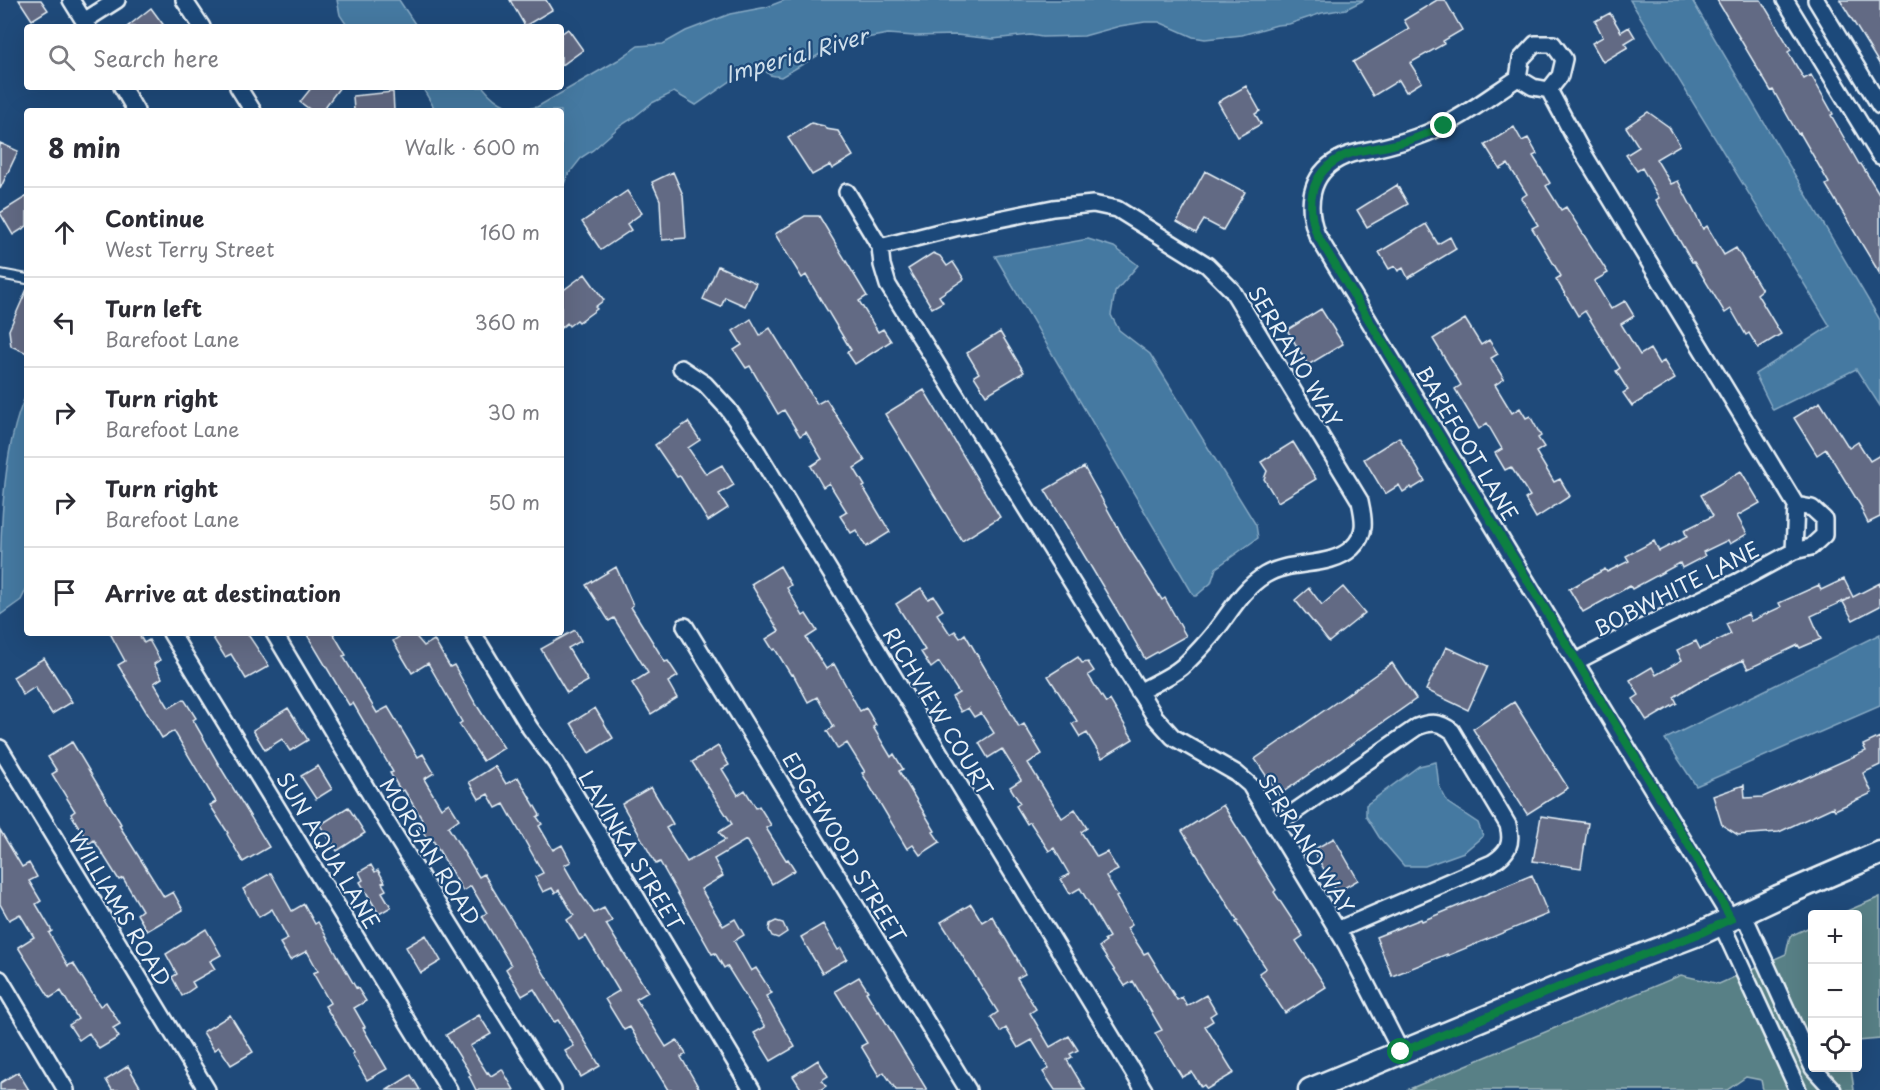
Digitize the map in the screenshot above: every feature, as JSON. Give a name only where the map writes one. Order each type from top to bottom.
[{"type":"street","points":[[71,0],[86,24],[117,0]]},
{"type":"street","points":[[184,0],[200,24]]},
{"type":"street","points":[[1816,0],[1880,106]]},
{"type":"street","points":[[1787,1],[1880,156]]},
{"type":"street","points":[[1535,44],[1553,44],[1564,59],[1560,76],[1549,90],[1533,87],[1518,78],[1521,59],[1535,44]]},
{"type":"street","name":"BAREFOOT LANE","points":[[1518,78],[1444,126],[1394,144],[1340,158],[1324,170],[1314,187],[1310,203],[1311,219],[1317,235],[1732,918]]},
{"type":"street","points":[[124,90],[134,108]]},
{"type":"street","points":[[240,90],[251,108]]},
{"type":"street","points":[[1549,90],[1578,146],[1796,505]]},
{"type":"street","name":"SERRANO WAY","points":[[847,192],[880,247],[888,285],[1155,717],[1173,737],[1236,773],[1250,785],[1338,930],[1401,1052]]},
{"type":"street","name":"SERRANO WAY","points":[[880,247],[955,228],[1053,208],[1093,204],[1117,209],[1208,265],[1232,290],[1360,501],[1365,522],[1361,536],[1352,548],[1338,556],[1280,569],[1264,575],[1243,595],[1208,640],[1182,667],[1139,692]]},
{"type":"street","name":"RICHVIEW COURT","points":[[681,368],[705,384],[728,409],[752,443],[1144,1090]]},
{"type":"street","name":"BOBWHITE LANE","points":[[1577,661],[1737,582],[1794,550],[1811,547],[1824,535],[1824,519],[1812,508],[1796,505],[1794,550]]},
{"type":"street","name":"EDGEWOOD STREET","points":[[685,626],[968,1090]]},
{"type":"street","name":"SUN AQUA LANE","points":[[173,636],[449,1090]]},
{"type":"street","name":"MORGAN ROAD","points":[[276,636],[383,816],[553,1090]]},
{"type":"street","name":"LAVINKA STREET","points":[[474,636],[530,728],[555,763],[752,1090]]},
{"type":"street","points":[[1274,826],[1417,727],[1425,723],[1437,722],[1452,731],[1508,825],[1511,836],[1509,846],[1503,856],[1492,863],[1338,930]]},
{"type":"street","name":"WILLIAMS ROAD","points":[[0,748],[207,1090]]},
{"type":"street","points":[[1310,1090],[1569,983],[1644,955],[1880,853]]},
{"type":"street","points":[[1732,918],[1808,1058]]},
{"type":"street","points":[[1732,918],[1798,1090]]},
{"type":"street","points":[[0,979],[66,1090]]},
{"type":"street","points":[[1817,1072],[1833,1090]]},
{"type":"lane","points":[[0,274],[24,278]]},
{"type":"green space","points":[[1880,897],[1880,1039],[1862,1041],[1862,910],[1849,910]]},
{"type":"green space","points":[[1808,928],[1808,1072],[1852,1072],[1854,1090],[1763,1090],[1761,1080],[1746,1077],[1727,1090],[1407,1090],[1681,975],[1719,984],[1786,954],[1790,936]]},
{"type":"water","points":[[337,0],[399,0],[415,24],[346,24],[340,15]]},
{"type":"water","name":"Imperial River","points":[[785,0],[1364,0],[1346,9],[1322,13],[1289,24],[1242,35],[1205,39],[1193,37],[1159,22],[1145,22],[1084,36],[1030,35],[993,39],[956,35],[888,34],[850,41],[827,50],[781,77],[770,75],[761,67],[749,70],[696,105],[674,92],[652,103],[582,157],[567,176],[564,184],[564,108],[529,108],[537,107],[638,46],[663,44],[686,31],[730,14],[767,7]]},
{"type":"water","points":[[1630,0],[1692,0],[1880,320],[1880,406],[1856,369],[1773,410],[1755,374],[1830,326]]},
{"type":"water","points":[[424,90],[486,90],[507,106],[514,108],[434,108]]},
{"type":"water","points":[[1088,239],[1114,247],[1138,265],[1115,292],[1111,315],[1119,330],[1150,354],[1256,525],[1258,538],[1216,568],[1211,583],[1196,596],[995,256]]},
{"type":"water","points":[[24,401],[24,594],[21,600],[0,615],[3,500],[11,442]]},
{"type":"water","points":[[1880,634],[1880,706],[1696,786],[1665,739]]},
{"type":"water","points":[[1436,762],[1439,786],[1448,803],[1478,823],[1483,836],[1464,852],[1425,866],[1404,866],[1379,837],[1366,816],[1366,805],[1419,766]]},
{"type":"building","points":[[19,0],[41,0],[48,10],[32,20]]},
{"type":"building","points":[[510,0],[546,0],[552,10],[528,24],[524,24]]},
{"type":"building","points":[[1437,0],[1445,0],[1462,30],[1443,41],[1444,44],[1410,63],[1422,82],[1406,92],[1399,80],[1373,96],[1353,62],[1409,29],[1404,20]]},
{"type":"building","points":[[1717,0],[1761,0],[1791,50],[1788,52],[1804,79],[1811,75],[1859,164],[1880,195],[1880,274],[1826,185],[1829,183],[1800,133],[1798,134],[1773,90],[1771,91]]},
{"type":"building","points":[[1840,0],[1880,0],[1880,65]]},
{"type":"building","points":[[151,8],[163,24],[131,24]]},
{"type":"building","points":[[1610,13],[1621,32],[1629,27],[1635,37],[1625,43],[1628,47],[1603,62],[1592,43],[1603,37],[1595,21]]},
{"type":"building","points":[[568,29],[583,50],[564,64],[564,32]]},
{"type":"building","points":[[1246,86],[1260,111],[1255,114],[1261,124],[1238,137],[1218,102]]},
{"type":"building","points":[[310,90],[338,90],[324,108],[308,108],[300,102]]},
{"type":"building","points":[[393,92],[394,108],[354,108],[353,96]]},
{"type":"building","points":[[1648,112],[1669,127],[1680,145],[1656,159],[1671,184],[1678,181],[1703,229],[1707,226],[1724,255],[1736,248],[1762,290],[1757,294],[1781,334],[1758,348],[1749,333],[1746,335],[1731,309],[1725,313],[1656,200],[1659,198],[1642,168],[1637,171],[1626,155],[1639,147],[1626,127]]},
{"type":"building","points":[[811,123],[838,131],[853,156],[832,169],[830,165],[812,175],[788,138]]},
{"type":"building","points":[[1514,127],[1522,141],[1528,138],[1537,154],[1533,156],[1550,183],[1546,186],[1561,210],[1566,207],[1608,273],[1594,281],[1611,309],[1625,301],[1634,316],[1621,324],[1640,355],[1650,349],[1659,364],[1664,361],[1675,379],[1632,406],[1623,393],[1628,390],[1616,371],[1620,368],[1585,311],[1578,316],[1556,279],[1561,276],[1532,228],[1538,225],[1521,198],[1527,194],[1508,164],[1500,169],[1485,145]]},
{"type":"building","points":[[0,143],[18,151],[0,189]]},
{"type":"building","points":[[1205,171],[1245,192],[1223,230],[1204,220],[1196,233],[1177,222]]},
{"type":"building","points":[[673,172],[683,195],[686,238],[662,240],[660,200],[652,182]]},
{"type":"building","points":[[1397,185],[1408,204],[1367,227],[1357,210]]},
{"type":"building","points":[[627,191],[642,213],[627,224],[631,230],[601,250],[582,222]]},
{"type":"building","points":[[24,198],[24,228],[13,235],[0,213]]},
{"type":"building","points":[[805,216],[819,216],[867,296],[859,301],[878,332],[883,329],[891,341],[855,364],[847,352],[851,350],[806,275],[802,278],[775,234]]},
{"type":"building","points":[[1426,224],[1438,244],[1450,237],[1456,249],[1408,278],[1403,268],[1398,271],[1395,266],[1389,269],[1379,252]]},
{"type":"building","points":[[933,253],[940,256],[947,266],[953,262],[964,279],[939,296],[943,302],[932,308],[908,269]]},
{"type":"building","points":[[718,266],[756,283],[745,306],[725,297],[721,307],[703,299]]},
{"type":"building","points":[[585,274],[604,300],[595,307],[597,309],[579,322],[577,320],[569,326],[567,323],[564,326],[564,290]]},
{"type":"building","points":[[24,296],[24,352],[11,346],[9,330]]},
{"type":"building","points":[[1321,309],[1343,344],[1308,365],[1287,330]]},
{"type":"building","points":[[751,319],[760,335],[770,328],[817,404],[826,399],[865,461],[854,468],[890,532],[866,547],[856,530],[851,533],[840,516],[847,512],[829,483],[823,487],[811,466],[822,459],[806,432],[800,436],[784,410],[778,414],[750,366],[746,368],[734,350],[742,345],[733,331]]},
{"type":"building","points":[[1465,319],[1481,345],[1489,340],[1498,354],[1491,358],[1504,379],[1495,385],[1512,413],[1520,408],[1526,418],[1530,416],[1544,447],[1536,452],[1554,482],[1560,479],[1570,496],[1536,518],[1525,499],[1530,496],[1511,467],[1505,470],[1495,453],[1502,449],[1487,423],[1479,429],[1455,389],[1461,385],[1433,339]]},
{"type":"building","points":[[1000,332],[1024,372],[986,395],[974,376],[979,373],[967,353]]},
{"type":"building","points":[[924,390],[1000,517],[962,541],[885,414]]},
{"type":"building","points":[[1820,402],[1849,448],[1858,442],[1870,461],[1880,455],[1880,517],[1868,523],[1862,508],[1826,449],[1817,455],[1794,418]]},
{"type":"building","points":[[688,422],[700,440],[688,448],[706,474],[722,465],[734,485],[719,494],[728,508],[708,521],[680,476],[677,477],[655,445]]},
{"type":"building","points":[[1399,437],[1425,481],[1403,492],[1399,485],[1385,494],[1364,459]]},
{"type":"building","points":[[1293,442],[1316,479],[1278,502],[1264,479],[1267,471],[1261,462]]},
{"type":"building","points":[[1084,467],[1128,546],[1162,600],[1165,598],[1186,636],[1145,659],[1045,490]]},
{"type":"building","points":[[1741,471],[1760,503],[1737,516],[1747,534],[1730,544],[1728,540],[1703,552],[1705,556],[1682,568],[1680,563],[1632,589],[1630,586],[1583,612],[1569,589],[1605,569],[1607,572],[1629,561],[1626,556],[1654,541],[1659,551],[1687,537],[1684,530],[1713,516],[1701,495]]},
{"type":"building","points":[[780,566],[791,585],[787,588],[803,616],[806,614],[817,631],[806,638],[826,669],[834,664],[860,711],[866,708],[876,725],[873,727],[891,757],[894,754],[903,769],[899,771],[935,831],[933,832],[940,842],[920,855],[913,845],[907,849],[847,743],[838,749],[827,731],[834,727],[817,697],[808,702],[793,674],[791,675],[766,639],[779,631],[751,584]]},
{"type":"building","points":[[616,567],[633,605],[631,607],[665,662],[668,661],[678,676],[668,682],[677,698],[651,714],[632,683],[648,673],[614,618],[609,621],[586,585]]},
{"type":"building","points":[[1844,579],[1853,597],[1880,583],[1880,606],[1853,620],[1843,602],[1850,598],[1811,616],[1821,639],[1800,648],[1798,645],[1748,669],[1743,660],[1694,684],[1674,697],[1677,703],[1647,721],[1633,699],[1639,695],[1630,680],[1652,667],[1656,675],[1682,660],[1677,650],[1696,641],[1700,649],[1731,634],[1726,624],[1748,614],[1751,621],[1781,607],[1779,603],[1819,585],[1821,590]]},
{"type":"building","points":[[1343,587],[1365,613],[1329,642],[1295,600],[1309,588],[1322,605]]},
{"type":"building","points":[[921,588],[928,599],[934,596],[943,610],[937,614],[950,634],[955,631],[960,638],[965,634],[1019,727],[1024,724],[1042,754],[1028,763],[1062,818],[1075,809],[1087,828],[1081,832],[1097,857],[1107,852],[1118,870],[1106,876],[1132,925],[1127,928],[1144,954],[1148,952],[1177,1000],[1182,997],[1187,1006],[1206,995],[1216,1012],[1210,1016],[1213,1021],[1205,1026],[1234,1073],[1207,1089],[1204,1085],[1201,1087],[1192,1072],[1182,1077],[1155,1033],[1162,1030],[1133,981],[1125,986],[1099,947],[1109,937],[1080,888],[1070,894],[1061,879],[1069,874],[1054,848],[1049,851],[1030,822],[1027,824],[1016,806],[1020,803],[1010,787],[1021,780],[1002,749],[988,758],[979,743],[994,733],[981,713],[974,717],[968,708],[961,712],[952,697],[959,693],[939,662],[931,668],[921,652],[925,650],[896,604]]},
{"type":"building","points":[[575,630],[581,641],[568,648],[588,681],[567,693],[541,649]]},
{"type":"building","points":[[112,636],[140,636],[144,643],[149,640],[160,660],[154,664],[162,678],[154,683],[169,708],[184,699],[196,718],[193,720],[269,847],[243,862],[210,805],[216,802],[174,731],[162,738],[118,665],[125,661]]},
{"type":"building","points":[[212,636],[249,636],[269,666],[246,679],[231,654],[225,657]]},
{"type":"building","points":[[308,636],[335,636],[346,655],[343,656],[377,713],[388,707],[418,757],[423,754],[434,773],[424,779],[441,808],[449,803],[459,819],[448,827],[479,877],[484,874],[600,1066],[581,1077],[565,1051],[574,1046],[558,1020],[554,1022],[534,989],[522,996],[506,969],[511,965],[482,916],[487,913],[471,886],[463,891],[431,837],[428,840],[417,822],[422,819],[390,773],[393,772],[353,703],[349,705]]},
{"type":"building","points":[[400,636],[416,636],[424,646],[434,640],[450,667],[454,665],[504,748],[483,761],[459,724],[462,722],[428,663],[412,673],[393,641]]},
{"type":"building","points":[[1446,647],[1488,666],[1468,710],[1426,690]]},
{"type":"building","points":[[1078,657],[1082,663],[1088,662],[1094,671],[1088,675],[1106,703],[1110,700],[1133,739],[1102,758],[1087,733],[1080,737],[1072,724],[1077,721],[1048,676]]},
{"type":"building","points":[[44,658],[72,702],[52,714],[35,687],[23,695],[13,677]]},
{"type":"building","points":[[1392,663],[1416,699],[1279,795],[1255,759]]},
{"type":"building","points":[[1514,702],[1568,788],[1527,814],[1473,729]]},
{"type":"building","points":[[288,708],[308,740],[290,751],[282,739],[265,750],[253,730]]},
{"type":"building","points":[[595,708],[613,738],[589,753],[571,723]]},
{"type":"building","points":[[1880,737],[1880,765],[1863,773],[1872,793],[1835,810],[1833,807],[1779,832],[1738,835],[1722,825],[1713,796],[1744,785],[1745,798],[1763,797],[1866,751],[1863,745]]},
{"type":"building","points":[[72,742],[121,824],[119,825],[164,897],[173,892],[183,910],[147,931],[137,914],[142,910],[123,878],[119,880],[94,840],[89,844],[71,814],[75,811],[52,774],[57,771],[48,757]]},
{"type":"building","points":[[718,746],[729,765],[722,769],[738,795],[745,790],[756,808],[759,806],[771,825],[766,828],[795,870],[772,884],[746,840],[714,859],[723,876],[701,889],[723,926],[735,919],[744,935],[734,941],[751,971],[756,968],[772,993],[766,996],[795,1047],[771,1061],[754,1033],[765,1027],[727,966],[724,968],[715,953],[712,954],[660,862],[656,864],[622,804],[651,787],[673,824],[666,828],[687,862],[725,840],[719,832],[732,824],[692,762]]},
{"type":"building","points":[[318,766],[332,789],[316,799],[301,776]]},
{"type":"building","points":[[495,766],[506,784],[518,777],[540,815],[537,817],[542,824],[539,826],[553,850],[562,845],[571,862],[564,865],[580,893],[594,913],[604,908],[612,921],[606,924],[648,992],[636,999],[666,1047],[677,1040],[686,1054],[681,1057],[700,1090],[668,1090],[630,1027],[624,1030],[605,999],[619,991],[586,936],[579,940],[567,920],[574,915],[559,890],[555,893],[552,888],[543,892],[535,877],[543,873],[504,804],[496,808],[488,794],[479,799],[469,782]]},
{"type":"building","points":[[1223,805],[1276,890],[1274,892],[1303,936],[1296,941],[1326,987],[1285,1013],[1259,973],[1266,968],[1182,831]]},
{"type":"building","points":[[348,807],[365,833],[337,851],[320,825]]},
{"type":"building","points":[[1541,816],[1588,823],[1581,868],[1533,861]]},
{"type":"building","points":[[0,830],[22,867],[29,863],[37,877],[29,881],[41,901],[36,904],[52,931],[49,933],[68,966],[73,963],[100,1006],[106,1002],[120,1024],[113,1028],[119,1037],[99,1049],[89,1033],[79,1040],[69,1025],[78,1019],[61,991],[50,998],[18,947],[34,937],[20,914],[9,920],[0,904]]},
{"type":"building","points":[[1334,838],[1358,880],[1337,892],[1313,850]]},
{"type":"building","points":[[371,865],[375,872],[378,870],[385,882],[382,883],[386,890],[382,892],[391,907],[379,914],[360,882],[363,880],[359,872]]},
{"type":"building","points":[[271,873],[292,911],[304,904],[315,924],[318,922],[366,1001],[354,1008],[387,1069],[367,1080],[352,1054],[354,1053],[325,1006],[330,1003],[313,973],[318,971],[307,951],[290,960],[280,943],[288,939],[272,909],[259,917],[243,889]]},
{"type":"building","points":[[1532,875],[1548,914],[1392,976],[1376,937],[1421,919],[1422,921]]},
{"type":"building","points":[[971,904],[982,922],[992,916],[1018,960],[1025,974],[1017,978],[1036,1009],[1030,1013],[1050,1047],[1069,1036],[1078,1050],[1070,1054],[1072,1057],[1067,1060],[1085,1090],[1055,1090],[1043,1072],[1049,1068],[1032,1040],[1018,1048],[1006,1028],[1000,1032],[991,1017],[998,1012],[941,922]]},
{"type":"building","points":[[776,921],[783,923],[787,932],[778,938],[772,936],[769,930],[770,924]]},
{"type":"building","points":[[823,924],[838,950],[841,948],[847,959],[822,973],[801,937]]},
{"type":"building","points":[[206,929],[221,955],[210,961],[215,969],[192,982],[195,987],[182,996],[172,977],[177,974],[166,954]]},
{"type":"building","points":[[426,935],[441,961],[421,973],[406,947]]},
{"type":"building","points":[[859,977],[927,1090],[896,1090],[884,1072],[879,1076],[861,1046],[867,1043],[835,991]]},
{"type":"building","points":[[230,1015],[253,1052],[231,1065],[219,1047],[214,1050],[203,1032]]},
{"type":"building","points":[[479,1015],[491,1034],[470,1046],[487,1073],[491,1076],[502,1069],[514,1090],[476,1090],[469,1076],[471,1075],[446,1035]]},
{"type":"building","points":[[818,1060],[828,1076],[822,1080],[826,1086],[820,1090],[802,1090],[793,1076]]},
{"type":"building","points":[[128,1066],[142,1090],[112,1090],[106,1080]]},
{"type":"building","points":[[18,1072],[29,1090],[0,1090],[0,1083]]},
{"type":"building","points":[[411,1075],[420,1090],[387,1090]]},
{"type":"route","points":[[1401,1052],[1731,919],[1707,875],[1317,235],[1311,219],[1310,203],[1314,187],[1324,170],[1340,158],[1394,144],[1444,126]]}]
